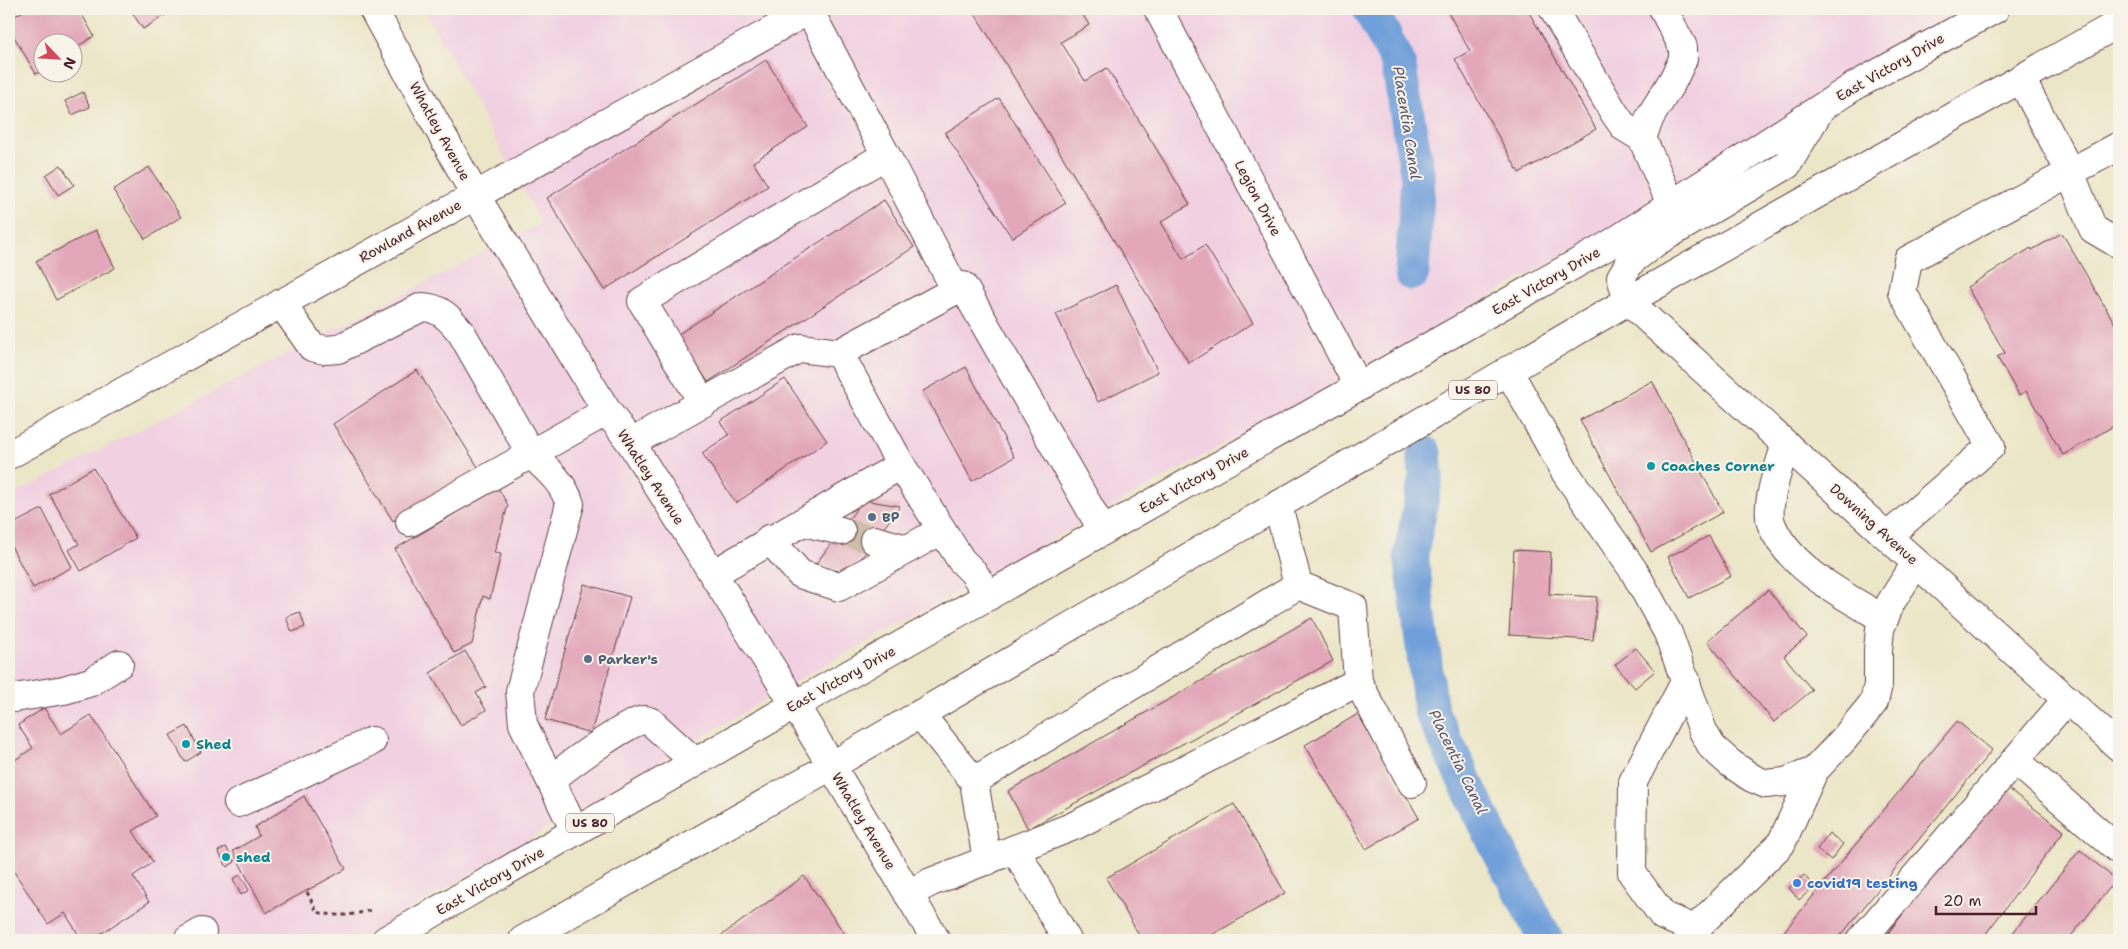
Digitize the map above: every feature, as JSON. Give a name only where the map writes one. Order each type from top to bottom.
[{"type":"main road","name":"Whatley Avenue","points":[[373,9],[475,195],[607,411],[631,443],[795,705],[908,894],[931,938]]},
{"type":"main road","name":"Rowland Avenue","points":[[9,455],[810,9]]},
{"type":"main road","points":[[810,9],[955,290]]},
{"type":"main road","name":"Legion Drive","points":[[1158,9],[1358,387]]},
{"type":"main road","points":[[1553,9],[1613,111],[1624,126],[1642,138],[1672,204]]},
{"type":"main road","points":[[1642,138],[1650,117],[1673,80],[1683,59],[1683,47],[1663,9]]},
{"type":"main road","name":"East Victory Drive","points":[[386,940],[795,705],[1609,245],[1853,87],[1995,9]]},
{"type":"main road","name":"US 80","points":[[523,940],[832,766],[1628,301],[2119,23]]},
{"type":"main road","points":[[2021,79],[2070,172],[2093,229],[2115,242],[2119,242]]},
{"type":"main road","points":[[1628,301],[1621,277],[1631,261],[1656,242],[1787,165],[1821,107]]},
{"type":"main road","points":[[1888,536],[1991,446],[1902,292],[1908,260],[2119,146]]},
{"type":"main road","points":[[703,403],[642,302],[886,155]]},
{"type":"main road","points":[[631,443],[800,348],[839,353],[963,286],[1103,531]]},
{"type":"main road","name":"Downing Avenue","points":[[1628,301],[2119,747]]},
{"type":"main road","points":[[281,303],[312,347],[325,350],[338,349],[422,307],[432,307],[447,316],[461,332],[531,454],[557,478],[566,490],[570,504],[520,691],[523,724],[575,832]]},
{"type":"main road","points":[[839,353],[901,465],[961,560],[973,572],[989,596]]},
{"type":"main road","points":[[1508,370],[1565,472],[1634,571],[1668,633],[1703,732],[1712,747],[1752,778],[1766,784],[1785,782],[1814,771]]},
{"type":"main road","points":[[410,522],[607,411]]},
{"type":"main road","points":[[1786,444],[1775,477],[1771,501],[1771,522],[1787,550],[1808,569],[1835,591],[1884,620]]},
{"type":"main road","points":[[712,574],[769,539],[803,522],[901,465]]},
{"type":"main road","points":[[1278,505],[1298,586]]},
{"type":"main road","points":[[803,522],[841,531]]},
{"type":"main road","points":[[769,539],[800,574],[839,587],[942,530]]},
{"type":"main road","points":[[874,540],[907,549]]},
{"type":"main road","points":[[1686,680],[1633,782],[1632,872],[1663,916],[1695,930],[1781,844],[1814,771],[1844,739],[1874,702],[1878,684],[1878,650],[1884,620],[1891,602],[1916,562]]},
{"type":"main road","points":[[1298,586],[1353,608],[1358,682],[1412,783]]},
{"type":"main road","points":[[974,781],[1298,586]]},
{"type":"main road","points":[[11,695],[64,690],[91,682],[119,664]]},
{"type":"main road","points":[[908,894],[931,882],[1074,826],[1358,682]]},
{"type":"main road","points":[[1861,940],[2067,699]]},
{"type":"main road","points":[[920,714],[974,781],[987,861]]},
{"type":"main road","points":[[551,780],[572,762],[630,725],[644,720],[651,722],[695,762]]},
{"type":"main road","points":[[238,803],[372,741]]},
{"type":"main road","points":[[2015,760],[2119,850]]},
{"type":"main road","points":[[1015,849],[1067,940]]},
{"type":"path","points":[[307,892],[317,912],[332,916],[344,916],[379,907]]},
{"type":"shaded area","points":[[424,9],[1994,9],[1417,338],[807,675],[358,940],[9,940],[9,497],[541,223]]},
{"type":"building","points":[[27,9],[79,9],[94,36],[82,44],[82,32],[32,32],[32,67],[9,28],[9,19]]},
{"type":"building","points":[[142,9],[175,9],[143,29],[133,14]]},
{"type":"building","points":[[972,9],[1079,9],[1089,25],[1061,42],[1085,81],[1107,68],[1190,204],[1161,222],[1183,259],[1205,245],[1253,323],[1189,363]]},
{"type":"building","points":[[1446,9],[1527,9],[1596,129],[1519,173],[1455,59],[1470,51]]},
{"type":"building","points":[[766,60],[808,127],[753,162],[768,186],[604,290],[547,198]]},
{"type":"building","points":[[83,92],[90,107],[72,115],[65,101]]},
{"type":"building","points":[[999,98],[1066,203],[1012,238],[945,133]]},
{"type":"building","points":[[61,165],[74,185],[58,195],[46,175]]},
{"type":"building","points":[[149,167],[181,217],[145,239],[113,190]]},
{"type":"building","points":[[884,200],[914,247],[708,382],[677,335]]},
{"type":"building","points":[[96,230],[115,268],[56,300],[36,261]]},
{"type":"building","points":[[2062,233],[2115,324],[2119,322],[2119,423],[2063,455],[2026,391],[2019,395],[1997,357],[2005,353],[1967,287],[2031,248],[2032,250]]},
{"type":"building","points":[[1116,285],[1158,372],[1098,402],[1056,314]]},
{"type":"building","points":[[966,367],[1014,457],[972,481],[923,391]]},
{"type":"building","points":[[417,370],[478,467],[393,521],[333,424]]},
{"type":"building","points":[[785,379],[827,441],[736,503],[702,453],[729,435],[720,422]]},
{"type":"building","name":"Coaches Corner","points":[[1652,381],[1723,512],[1651,552],[1580,420]]},
{"type":"building","points":[[93,468],[136,538],[81,571],[69,550],[79,544],[49,494]]},
{"type":"building","points":[[498,488],[508,505],[494,553],[501,554],[490,599],[483,596],[472,644],[454,653],[395,549]]},
{"type":"building","points":[[863,500],[900,506],[851,572],[813,568]]},
{"type":"building","points":[[42,509],[72,567],[33,588],[9,542],[9,526]]},
{"type":"building","points":[[1709,536],[1731,576],[1689,598],[1668,557]]},
{"type":"building","points":[[1514,550],[1551,552],[1549,594],[1597,597],[1593,640],[1509,635]]},
{"type":"building","name":"Parker's","points":[[584,584],[630,597],[591,733],[545,720]]},
{"type":"building","points":[[1768,590],[1807,637],[1784,656],[1812,690],[1774,722],[1707,641]]},
{"type":"building","points":[[300,612],[305,627],[292,632],[286,617]]},
{"type":"building","points":[[1312,618],[1333,661],[1028,829],[1008,791]]},
{"type":"building","points":[[1636,648],[1655,671],[1635,688],[1615,665]]},
{"type":"building","points":[[465,651],[486,687],[476,693],[486,710],[461,725],[430,673]]},
{"type":"building","points":[[44,708],[61,734],[91,715],[156,816],[133,831],[153,862],[133,876],[149,902],[91,940],[82,940],[65,913],[48,924],[9,864],[9,764],[33,748],[18,725]]},
{"type":"building","points":[[1358,714],[1419,818],[1366,849],[1305,745]]},
{"type":"building","points":[[1957,721],[1992,750],[1837,940],[1777,940]]},
{"type":"building","name":"Shed","points":[[187,726],[201,752],[185,762],[170,735]]},
{"type":"building","points":[[2002,784],[2064,831],[1981,940],[1883,940]]},
{"type":"building","points":[[304,796],[346,869],[266,913],[233,851],[259,836],[255,827]]},
{"type":"building","points":[[1234,804],[1285,893],[1203,940],[1142,940],[1106,878]]},
{"type":"building","points":[[1829,833],[1843,844],[1831,860],[1817,849]]},
{"type":"building","name":"shed","points":[[226,847],[235,862],[227,867],[218,851]]},
{"type":"building","points":[[2080,850],[2116,880],[2068,940],[2007,940]]},
{"type":"building","name":"shed","points":[[240,875],[249,890],[241,895],[233,879]]},
{"type":"building","points":[[1804,875],[1814,887],[1799,900],[1789,888]]},
{"type":"building","points":[[804,876],[849,940],[715,940]]},
{"type":"waterway","name":"Placentia Canal","points":[[1370,9],[1398,62],[1418,178],[1412,273]]},
{"type":"waterway","name":"Placentia Canal","points":[[1424,453],[1426,476],[1411,554],[1431,711],[1495,843],[1546,940]]},
{"type":"tunnel","points":[[841,531],[874,540]]},
{"type":"place","name":"Coaches Corner","points":[[1651,466]]},
{"type":"place","name":"BP","points":[[872,517]]},
{"type":"place","name":"Parker's","points":[[588,659]]},
{"type":"place","name":"Shed","points":[[186,744]]},
{"type":"place","name":"shed","points":[[226,857]]},
{"type":"place","name":"covid19 testing","points":[[1797,883]]}]
